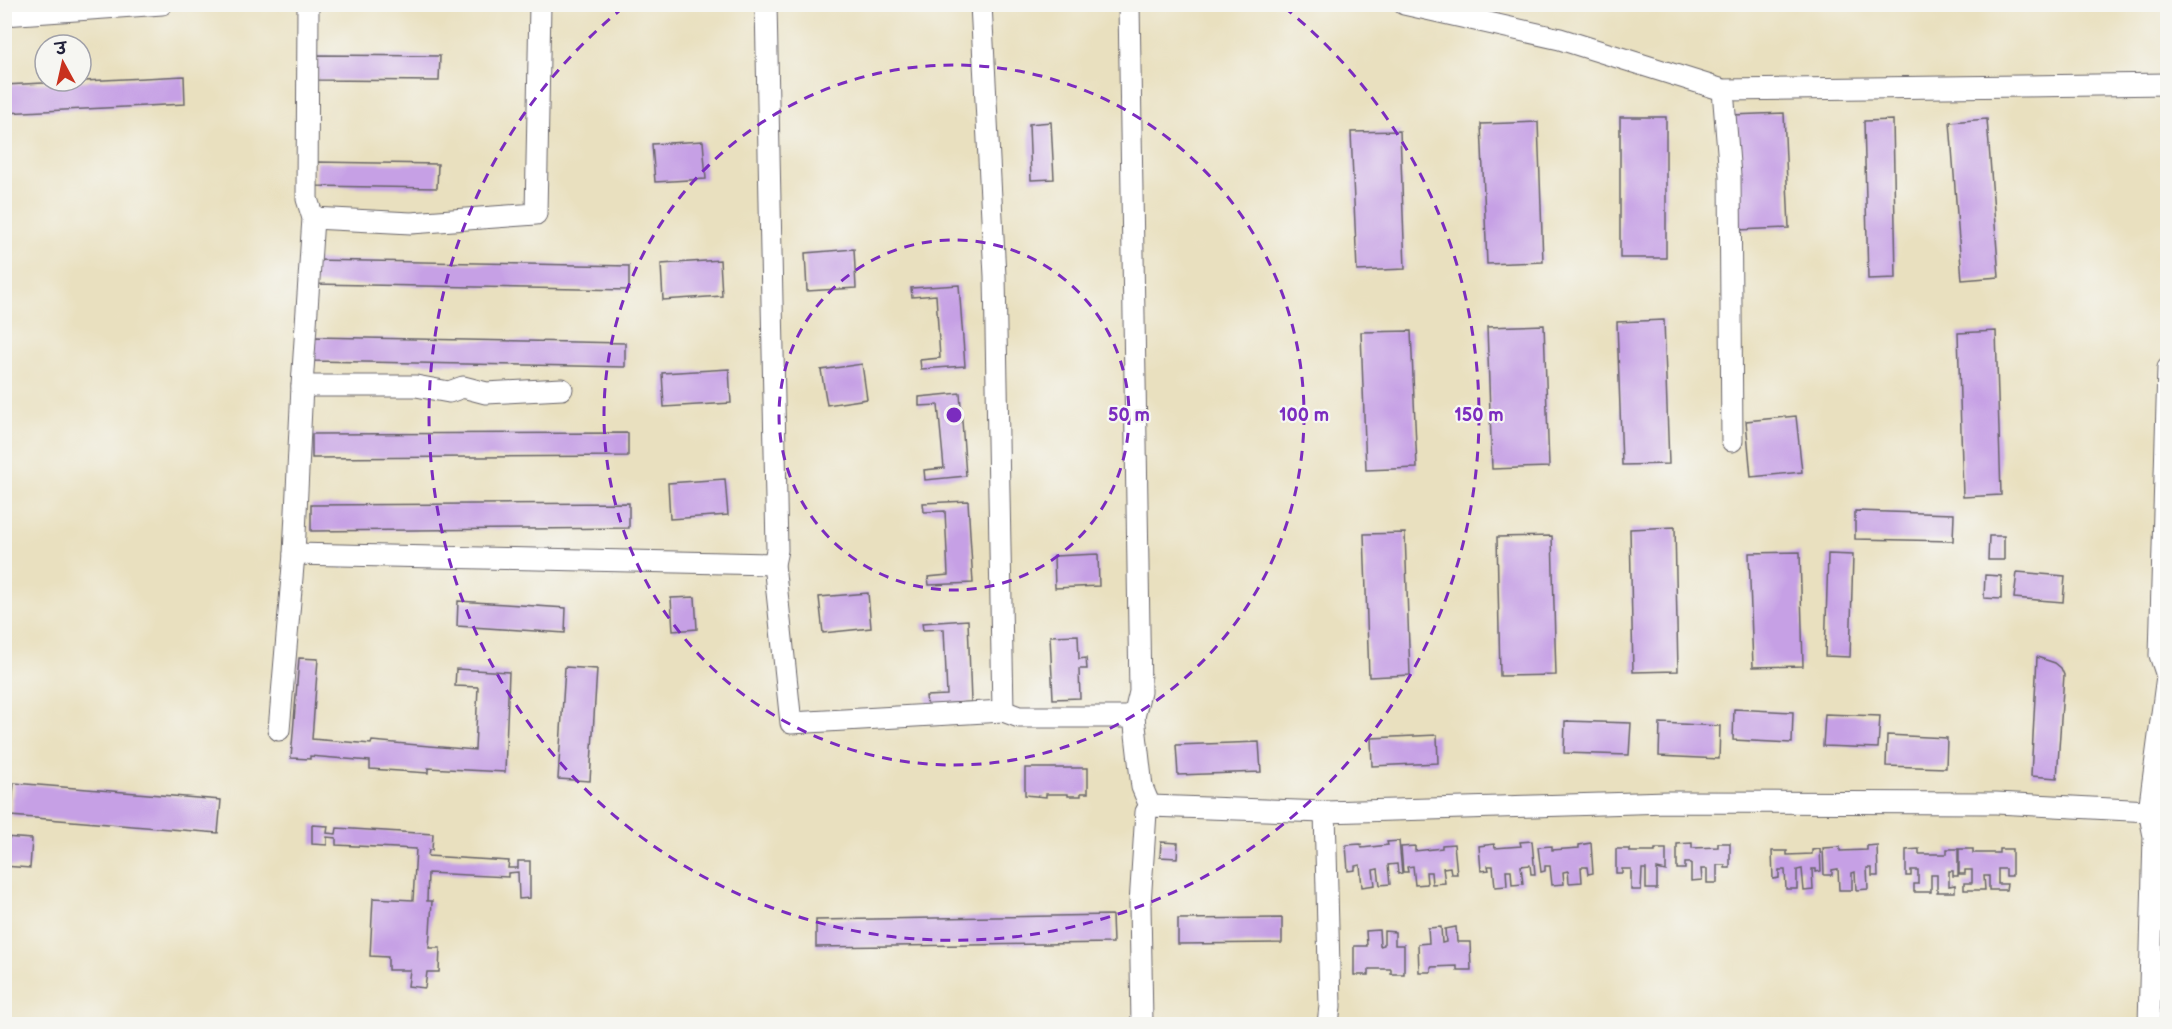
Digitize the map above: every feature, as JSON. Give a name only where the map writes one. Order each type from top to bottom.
[{"type":"street","points":[[4,15],[162,4]]},
{"type":"street","points":[[279,730],[294,554],[313,218],[307,199],[308,4]]},
{"type":"street","points":[[313,218],[411,223],[536,214],[540,4]]},
{"type":"street","points":[[766,4],[777,550],[774,564],[791,723],[1003,711],[1019,717],[1134,717]]},
{"type":"street","points":[[981,4],[995,276],[1003,711]]},
{"type":"street","points":[[1129,4],[1140,692],[1134,717],[1142,787],[1150,806]]},
{"type":"street","points":[[1404,4],[1560,39],[1723,90],[2168,84]]},
{"type":"street","points":[[1723,90],[1730,176],[1732,441]]},
{"type":"street","points":[[2149,1024],[2154,836],[2149,811],[2167,676],[2160,655],[2168,369]]},
{"type":"street","points":[[302,386],[416,386],[449,392],[463,387],[486,393],[562,389]]},
{"type":"street","points":[[294,554],[774,564]]},
{"type":"street","points":[[1150,806],[1325,812],[1668,802],[1996,803],[2149,811]]},
{"type":"street","points":[[1142,1024],[1140,904],[1146,812],[1150,806]]},
{"type":"street","points":[[1325,812],[1330,1006],[1328,1024]]},
{"type":"building","points":[[317,55],[440,56],[439,81],[317,80]]},
{"type":"building","points":[[184,76],[185,104],[4,113],[4,85],[33,84],[33,93],[93,93],[93,81]]},
{"type":"building","points":[[1784,113],[1789,228],[1737,230],[1732,115]]},
{"type":"building","points":[[1620,117],[1666,117],[1666,258],[1620,258]]},
{"type":"building","points":[[1987,119],[1999,277],[1962,280],[1950,122]]},
{"type":"building","points":[[1893,120],[1896,278],[1868,279],[1864,121]]},
{"type":"building","points":[[1051,122],[1054,179],[1031,180],[1029,124]]},
{"type":"building","points":[[1538,122],[1543,262],[1487,264],[1481,124]]},
{"type":"building","points":[[1400,131],[1405,269],[1357,271],[1351,132]]},
{"type":"building","points":[[703,141],[706,179],[655,182],[652,144]]},
{"type":"building","points":[[316,162],[438,164],[437,188],[315,186]]},
{"type":"building","points":[[854,249],[856,288],[807,291],[805,253]]},
{"type":"building","points":[[314,260],[629,266],[629,290],[314,284]]},
{"type":"building","points":[[720,260],[722,296],[663,300],[661,264]]},
{"type":"building","points":[[959,285],[965,366],[921,369],[920,360],[940,358],[936,295],[912,297],[911,288]]},
{"type":"building","points":[[1664,320],[1669,464],[1622,465],[1617,322]]},
{"type":"building","points":[[1544,325],[1549,467],[1492,469],[1487,327]]},
{"type":"building","points":[[1411,331],[1417,468],[1366,470],[1361,332]]},
{"type":"building","points":[[1996,331],[2001,495],[1963,497],[1958,333]]},
{"type":"building","points":[[314,337],[625,343],[625,367],[313,361]]},
{"type":"building","points":[[862,364],[867,399],[827,405],[821,370]]},
{"type":"building","points":[[729,369],[731,403],[664,407],[662,373]]},
{"type":"building","points":[[960,393],[966,476],[925,480],[924,470],[944,468],[938,405],[919,406],[919,397]]},
{"type":"building","points":[[1796,416],[1802,472],[1751,477],[1746,421]]},
{"type":"building","points":[[628,433],[628,456],[312,458],[312,434]]},
{"type":"building","points":[[725,479],[728,515],[670,519],[668,483]]},
{"type":"building","points":[[968,501],[973,583],[929,585],[928,577],[948,575],[945,511],[924,512],[923,503]]},
{"type":"building","points":[[629,503],[629,528],[311,531],[311,505]]},
{"type":"building","points":[[1855,511],[1954,514],[1953,541],[1855,539]]},
{"type":"building","points":[[1675,527],[1678,671],[1633,672],[1630,529]]},
{"type":"building","points":[[1405,533],[1410,675],[1369,677],[1364,534]]},
{"type":"building","points":[[1552,536],[1556,675],[1500,676],[1497,537]]},
{"type":"building","points":[[1989,536],[2004,536],[2004,560],[1988,560]]},
{"type":"building","points":[[1800,552],[1803,666],[1753,667],[1749,553]]},
{"type":"building","points":[[1098,554],[1099,586],[1055,588],[1054,556]]},
{"type":"building","points":[[1828,554],[1853,555],[1850,657],[1825,656]]},
{"type":"building","points":[[2017,572],[2065,576],[2063,602],[2014,598]]},
{"type":"building","points":[[1985,575],[2001,576],[2001,599],[1984,598]]},
{"type":"building","points":[[868,593],[871,628],[823,633],[819,597]]},
{"type":"building","points":[[695,597],[697,629],[673,631],[671,598]]},
{"type":"building","points":[[458,601],[566,608],[565,633],[457,626]]},
{"type":"building","points":[[968,620],[971,702],[927,705],[926,696],[947,695],[944,629],[923,630],[922,623]]},
{"type":"building","points":[[1078,635],[1079,659],[1086,658],[1087,669],[1079,669],[1080,698],[1053,699],[1050,636]]},
{"type":"building","points":[[2037,657],[2055,663],[2064,675],[2057,778],[2031,776]]},
{"type":"building","points":[[299,658],[318,659],[312,739],[371,744],[372,741],[475,750],[478,687],[455,686],[456,669],[509,672],[505,772],[428,768],[428,773],[370,769],[370,761],[310,756],[310,759],[291,758]]},
{"type":"building","points":[[565,667],[597,669],[590,781],[558,779]]},
{"type":"building","points":[[1734,709],[1793,712],[1792,743],[1733,740]]},
{"type":"building","points":[[1825,714],[1880,716],[1878,748],[1823,746]]},
{"type":"building","points":[[1565,721],[1631,723],[1629,755],[1564,753]]},
{"type":"building","points":[[1660,723],[1720,726],[1719,759],[1659,756]]},
{"type":"building","points":[[1437,735],[1438,763],[1372,766],[1371,738]]},
{"type":"building","points":[[1887,735],[1947,738],[1946,768],[1886,766]]},
{"type":"building","points":[[1259,742],[1261,772],[1178,775],[1176,745]]},
{"type":"building","points":[[1025,768],[1088,768],[1088,793],[1081,793],[1081,796],[1025,795]]},
{"type":"building","points":[[14,783],[221,800],[218,833],[11,816]]},
{"type":"building","points":[[312,825],[328,826],[327,833],[336,834],[337,828],[433,834],[432,850],[429,850],[428,856],[509,861],[508,868],[518,868],[518,861],[530,861],[530,898],[519,899],[518,872],[508,873],[508,877],[428,873],[427,901],[432,901],[429,948],[440,948],[439,972],[427,972],[425,988],[408,986],[410,970],[388,970],[388,957],[370,956],[373,898],[413,900],[416,849],[336,845],[336,838],[327,837],[327,845],[312,844]]},
{"type":"building","points":[[4,837],[32,839],[30,868],[4,866]]},
{"type":"building","points":[[1399,841],[1402,873],[1398,874],[1397,864],[1388,865],[1390,884],[1380,885],[1378,869],[1373,870],[1375,885],[1362,887],[1360,865],[1355,866],[1355,870],[1348,871],[1346,845],[1361,844],[1362,848],[1388,845],[1387,842]]},
{"type":"building","points":[[1532,841],[1535,874],[1531,874],[1530,865],[1521,866],[1523,884],[1512,885],[1511,870],[1506,870],[1507,886],[1495,887],[1493,866],[1488,866],[1489,870],[1481,871],[1479,846],[1494,844],[1495,848],[1521,846],[1520,842]]},
{"type":"building","points":[[1161,842],[1178,843],[1177,858],[1160,857]]},
{"type":"building","points":[[1591,843],[1593,873],[1588,874],[1587,867],[1581,867],[1582,882],[1569,883],[1568,871],[1563,872],[1564,884],[1552,885],[1550,866],[1545,866],[1545,871],[1541,872],[1538,847],[1552,846],[1552,850],[1579,848],[1579,845]]},
{"type":"building","points":[[1692,843],[1692,848],[1718,847],[1718,843],[1730,843],[1730,868],[1717,865],[1717,883],[1707,883],[1707,869],[1701,869],[1702,880],[1691,881],[1691,863],[1685,863],[1685,869],[1677,869],[1677,844]]},
{"type":"building","points":[[1454,844],[1457,874],[1451,874],[1450,867],[1443,868],[1445,883],[1432,884],[1431,872],[1426,872],[1427,884],[1415,885],[1413,866],[1407,867],[1408,872],[1403,872],[1401,847],[1415,846],[1415,851],[1442,848],[1442,845]]},
{"type":"building","points":[[1877,845],[1878,876],[1872,876],[1872,868],[1867,868],[1868,889],[1856,890],[1855,872],[1852,873],[1852,890],[1839,890],[1838,869],[1832,870],[1832,875],[1824,875],[1823,848],[1840,847],[1840,851],[1867,850],[1867,846]]},
{"type":"building","points":[[1616,849],[1630,849],[1630,852],[1655,852],[1655,849],[1666,849],[1666,871],[1657,869],[1657,889],[1646,889],[1646,869],[1642,869],[1641,890],[1631,890],[1631,869],[1622,869],[1622,873],[1616,873]]},
{"type":"building","points":[[1820,849],[1821,871],[1816,872],[1816,869],[1812,869],[1813,890],[1804,891],[1802,869],[1797,870],[1797,889],[1786,889],[1785,870],[1779,870],[1779,878],[1773,879],[1772,851],[1787,851],[1787,855],[1812,854],[1812,850]]},
{"type":"building","points":[[1919,849],[1919,854],[1947,854],[1947,849],[1958,849],[1958,876],[1953,876],[1953,871],[1949,871],[1949,886],[1955,885],[1955,892],[1937,892],[1937,875],[1931,875],[1931,892],[1914,892],[1914,884],[1918,884],[1918,870],[1911,870],[1911,876],[1906,876],[1906,850]]},
{"type":"building","points":[[1959,849],[1973,849],[1973,853],[1999,853],[1999,849],[2012,849],[2012,876],[2006,876],[2006,869],[1998,869],[1998,884],[2007,884],[2006,890],[1989,890],[1989,876],[1984,876],[1985,890],[1964,890],[1964,883],[1972,883],[1972,870],[1965,870],[1965,874],[1959,874]]},
{"type":"building","points":[[1112,915],[1113,943],[816,947],[816,920]]},
{"type":"building","points":[[1282,918],[1282,943],[1178,944],[1178,919]]},
{"type":"building","points":[[1441,927],[1442,943],[1446,942],[1445,929],[1456,927],[1457,942],[1470,942],[1471,970],[1457,970],[1457,966],[1431,967],[1431,972],[1419,972],[1418,944],[1429,943],[1428,928]]},
{"type":"building","points":[[1379,930],[1380,946],[1384,945],[1384,931],[1395,932],[1395,945],[1404,945],[1404,974],[1391,974],[1391,969],[1369,969],[1369,975],[1354,975],[1354,946],[1367,946],[1366,931]]},
{"type":"building","points":[[1283,1020],[1283,1024],[1177,1024],[1177,1021]]}]
